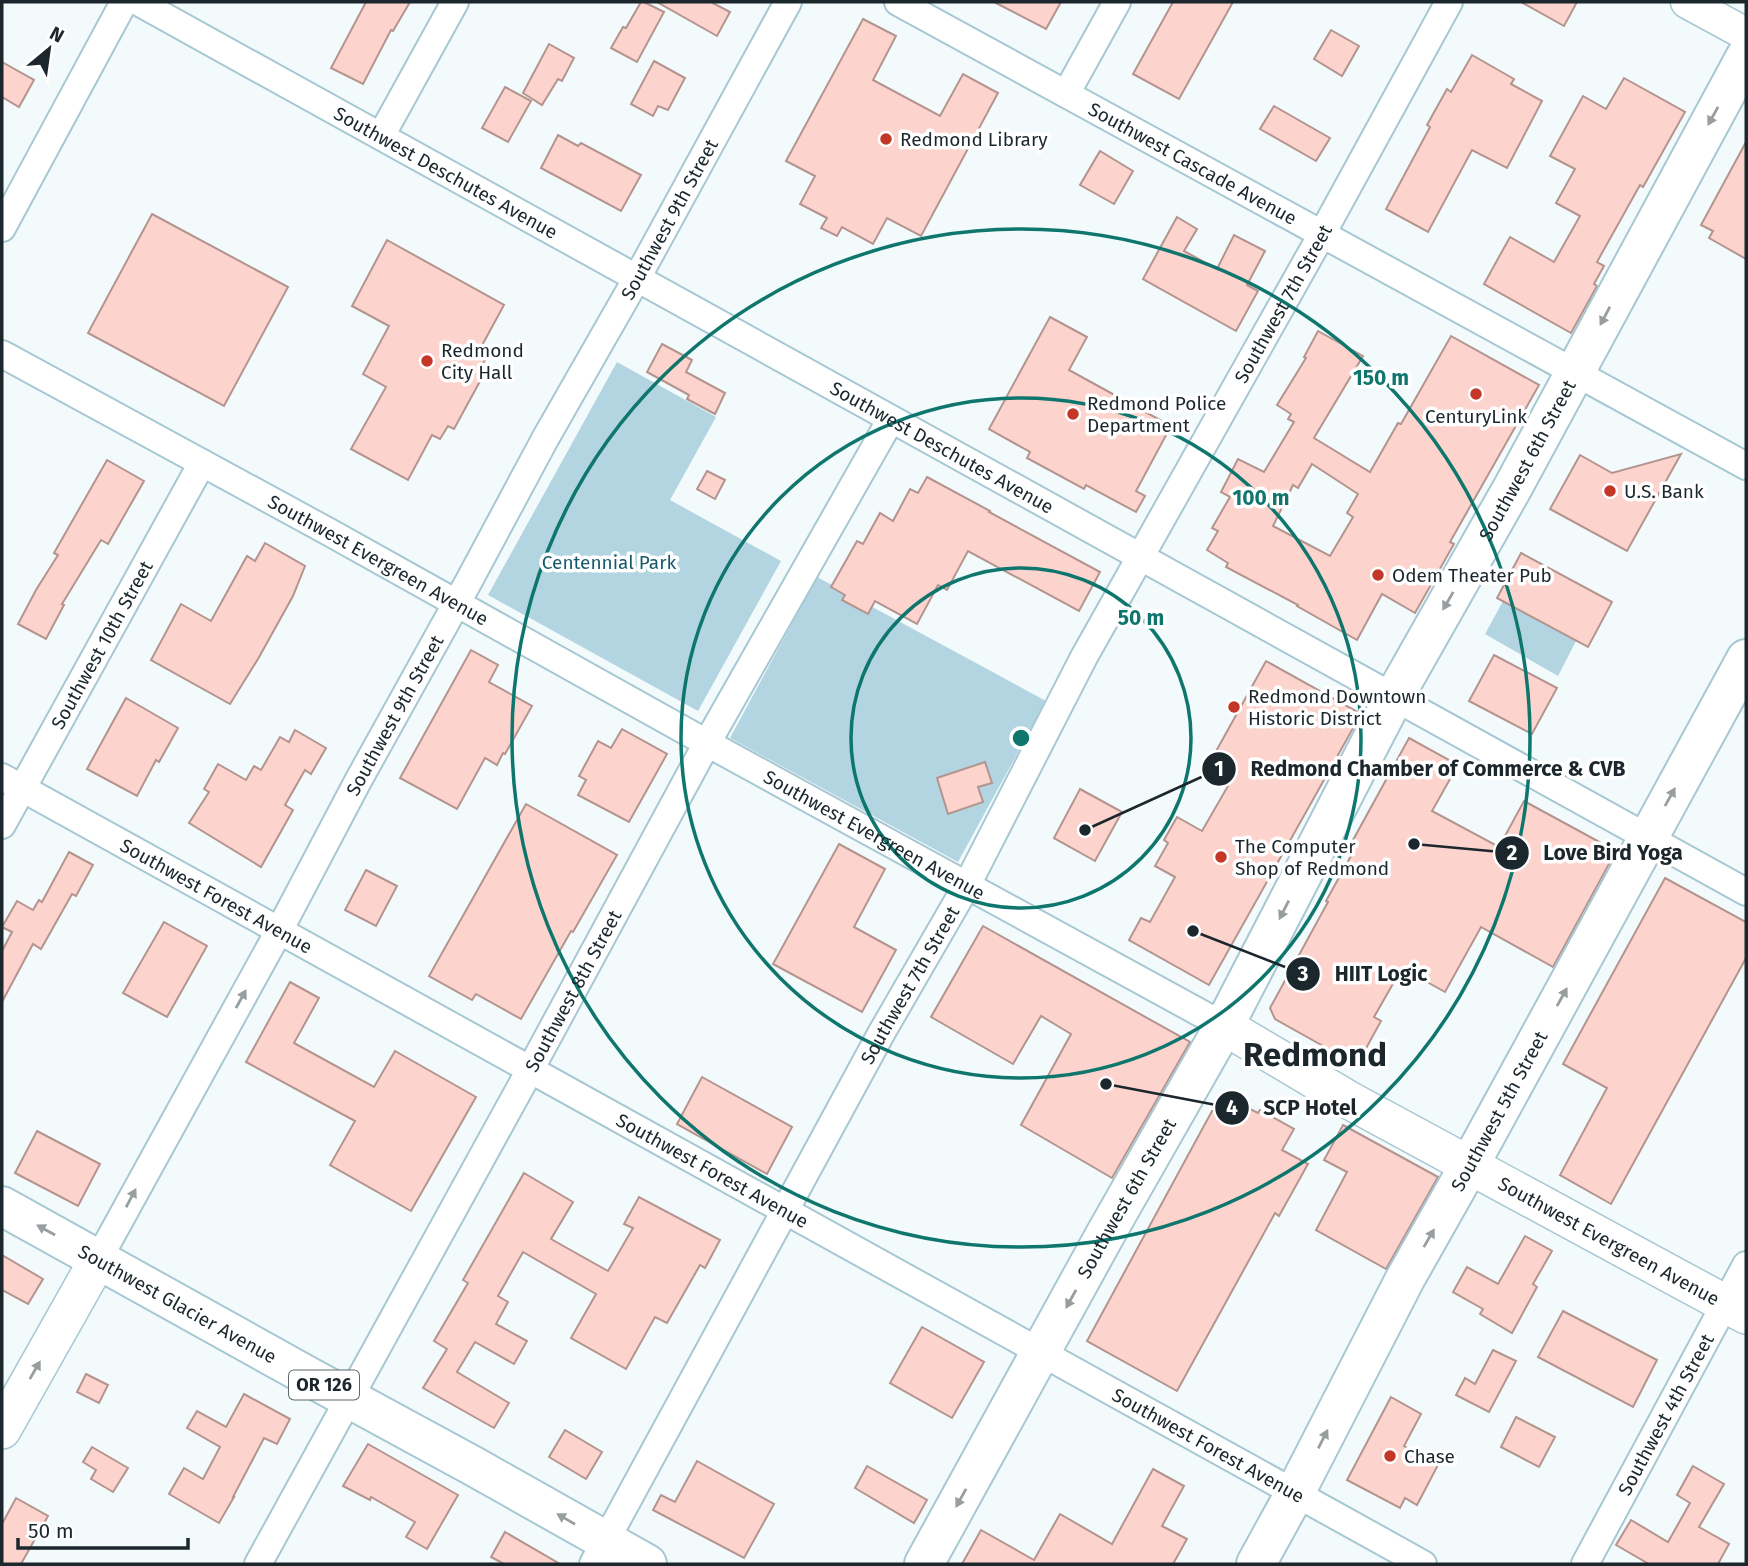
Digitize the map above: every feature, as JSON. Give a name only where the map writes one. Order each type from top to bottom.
[{"type":"main road","name":"Southwest 6th Street","points":[[924,1564],[1224,1026],[1394,697],[1513,487],[1746,56]]},
{"type":"main road","name":"Southwest 5th Street","points":[[1256,1564],[1405,1279],[1471,1164],[1746,659]]},
{"type":"main road","name":"Southwest Evergreen Avenue","points":[[1224,1026],[1347,1098],[1736,1309]]},
{"type":"main road","name":"Southwest Glacier Avenue","points":[[2,1206],[475,1467],[599,1553],[647,1564]]},
{"type":"main road","name":"Southwest 9th Street","points":[[2,1430],[99,1258]]},
{"type":"street","points":[[2,228],[124,2]]},
{"type":"street","name":"Southwest Deschutes Avenue","points":[[138,2],[1746,892]]},
{"type":"street","points":[[381,136],[455,2]]},
{"type":"street","name":"Southwest 9th Street","points":[[99,1258],[545,439],[637,278],[788,2]]},
{"type":"street","name":"Southwest Cascade Avenue","points":[[898,2],[1746,466]]},
{"type":"street","points":[[1066,94],[1117,2]]},
{"type":"street","name":"Southwest 7th Street","points":[[599,1553],[882,1032],[967,885],[1084,657],[1322,234],[1448,2]]},
{"type":"street","points":[[1687,2],[1746,34]]},
{"type":"street","name":"Southwest Evergreen Avenue","points":[[2,354],[1224,1026]]},
{"type":"street","name":"Southwest 8th Street","points":[[258,1564],[707,743],[891,419]]},
{"type":"street","name":"Southwest 10th Street","points":[[2,825],[12,783],[202,463]]},
{"type":"street","name":"Southwest Forest Avenue","points":[[12,783],[1423,1564]]},
{"type":"street","name":"Southwest 4th Street","points":[[1585,1564],[1736,1309],[1746,1265]]},
{"type":"green space","name":"Centennial Park","points":[[617,362],[716,417],[670,500],[781,561],[698,711],[488,595]]},
{"type":"green space","points":[[817,577],[1046,701],[958,862],[730,738]]},
{"type":"green space","points":[[1503,601],[1576,641],[1558,676],[1485,634]]},
{"type":"building","points":[[366,2],[410,2],[393,31],[391,30],[363,84],[331,68]]},
{"type":"building","points":[[641,2],[664,12],[637,62],[611,48]]},
{"type":"building","points":[[657,2],[711,2],[730,12],[717,36]]},
{"type":"building","points":[[994,2],[1061,2],[1046,29]]},
{"type":"building","points":[[1173,2],[1233,2],[1179,99],[1133,74]]},
{"type":"building","points":[[1521,2],[1577,2],[1564,26]]},
{"type":"building","name":"Redmond Library","points":[[863,19],[896,36],[873,80],[940,116],[963,74],[998,93],[921,236],[887,218],[873,244],[842,227],[837,236],[821,228],[827,218],[800,204],[815,176],[786,161]]},
{"type":"building","points":[[1331,30],[1359,46],[1342,76],[1314,59]]},
{"type":"building","points":[[549,44],[574,58],[562,81],[558,79],[542,105],[523,93]]},
{"type":"building","points":[[1472,55],[1514,79],[1511,84],[1542,101],[1507,168],[1472,150],[1428,232],[1386,209],[1447,89],[1451,92]]},
{"type":"building","points":[[654,61],[685,78],[668,110],[658,106],[653,116],[631,104]]},
{"type":"building","points":[[2,62],[34,80],[19,107],[2,97]]},
{"type":"building","points":[[1624,78],[1685,112],[1597,262],[1604,266],[1594,284],[1597,286],[1571,333],[1484,284],[1510,237],[1554,262],[1580,216],[1556,203],[1575,169],[1550,156],[1583,96],[1606,109]]},
{"type":"building","points":[[505,87],[531,101],[508,142],[482,128]]},
{"type":"building","points":[[1274,106],[1330,138],[1316,161],[1260,129]]},
{"type":"building","points":[[558,135],[578,146],[581,143],[641,175],[621,211],[541,168]]},
{"type":"building","points":[[1746,142],[1746,259],[1709,238],[1713,231],[1701,225]]},
{"type":"building","points":[[1100,151],[1133,171],[1114,204],[1080,185]]},
{"type":"building","points":[[152,214],[288,287],[224,406],[88,333]]},
{"type":"building","points":[[1177,217],[1197,229],[1184,251],[1217,269],[1234,235],[1265,251],[1247,285],[1258,291],[1236,331],[1143,279]]},
{"type":"building","name":"Redmond City Hall","points":[[387,240],[504,305],[480,349],[488,354],[480,369],[485,372],[454,429],[448,426],[440,439],[432,435],[408,480],[351,449],[386,387],[363,374],[389,326],[352,306]]},
{"type":"building","name":"Redmond Police Department","points":[[1050,317],[1087,337],[1069,370],[1171,426],[1136,491],[1145,496],[1136,512],[1086,485],[1084,489],[1027,458],[1030,452],[989,429]]},
{"type":"building","points":[[1318,331],[1363,356],[1314,438],[1370,472],[1451,336],[1539,385],[1450,542],[1454,544],[1415,613],[1382,594],[1357,640],[1226,567],[1228,563],[1207,550],[1218,531],[1212,528],[1230,497],[1221,492],[1238,459],[1264,472],[1294,422],[1288,419],[1291,414],[1277,405],[1306,358],[1304,357]],"holes":[[[1312,464],[1358,494],[1347,513],[1353,517],[1330,556],[1273,526],[1293,485],[1298,488]]]},
{"type":"building","points":[[662,344],[692,360],[686,372],[725,393],[715,414],[687,399],[689,395],[647,372]]},
{"type":"building","name":"U.S. Bank","points":[[1681,454],[1627,551],[1550,509],[1580,455],[1612,473]]},
{"type":"building","points":[[107,460],[144,481],[108,544],[101,540],[62,604],[64,605],[46,639],[18,624],[58,555],[54,553]]},
{"type":"building","points":[[707,471],[725,480],[715,499],[697,489]]},
{"type":"building","points":[[927,477],[1100,572],[1079,611],[968,551],[947,590],[938,585],[917,624],[875,601],[868,614],[842,600],[845,595],[831,587],[857,541],[863,544],[880,513],[893,521],[910,489],[918,493]]},
{"type":"building","points":[[265,543],[305,566],[293,596],[230,704],[151,660],[181,604],[211,621],[247,556],[255,561]]},
{"type":"building","points":[[1521,553],[1612,602],[1588,647],[1497,598]]},
{"type":"building","points":[[471,650],[498,665],[489,682],[532,706],[497,765],[485,758],[457,809],[400,778]]},
{"type":"building","points":[[1494,655],[1557,688],[1532,734],[1469,701]]},
{"type":"building","points":[[1266,661],[1361,714],[1209,985],[1129,940],[1141,918],[1150,922],[1175,877],[1155,866],[1168,843],[1164,840],[1177,817],[1202,831],[1228,786],[1204,773]]},
{"type":"building","points":[[126,698],[178,728],[159,762],[156,760],[137,796],[87,769]]},
{"type":"building","points":[[622,729],[667,754],[629,822],[578,795],[586,780],[579,776],[598,741],[611,748]]},
{"type":"building","points":[[295,730],[326,748],[311,774],[305,770],[285,805],[293,810],[261,867],[189,823],[209,792],[204,789],[218,764],[246,780],[254,766],[261,770],[280,737],[289,742]]},
{"type":"building","points":[[1409,738],[1458,765],[1432,811],[1499,847],[1524,801],[1616,851],[1553,967],[1481,927],[1445,992],[1402,968],[1374,1017],[1381,1021],[1357,1065],[1275,1019],[1270,1008],[1352,854],[1347,851]]},
{"type":"building","points":[[985,762],[992,783],[978,787],[983,802],[948,814],[937,778]]},
{"type":"building","points":[[1080,789],[1122,812],[1095,861],[1054,838]]},
{"type":"building","points":[[526,804],[617,855],[521,1019],[476,994],[472,1000],[429,976]]},
{"type":"building","points":[[839,844],[885,869],[854,927],[896,950],[862,1012],[773,964]]},
{"type":"building","points":[[69,852],[93,865],[76,896],[72,894],[41,949],[33,944],[2,1002],[2,951],[12,932],[2,927],[17,901],[33,910],[39,900],[42,902]]},
{"type":"building","points":[[366,870],[397,886],[376,926],[345,910]]},
{"type":"building","points":[[1665,878],[1746,922],[1746,958],[1611,1204],[1560,1175],[1607,1088],[1563,1064]]},
{"type":"building","points":[[164,922],[207,946],[167,1017],[123,993]]},
{"type":"building","points":[[983,926],[1190,1042],[1112,1178],[1021,1125],[1071,1034],[1041,1016],[1013,1064],[931,1017]]},
{"type":"building","points":[[290,982],[319,998],[294,1043],[374,1087],[395,1051],[476,1097],[411,1211],[330,1165],[355,1121],[246,1062]]},
{"type":"building","points":[[702,1077],[792,1127],[767,1174],[677,1124]]},
{"type":"building","points":[[1238,1103],[1258,1113],[1260,1110],[1294,1129],[1282,1150],[1308,1164],[1279,1216],[1275,1213],[1177,1391],[1087,1341],[1212,1111]]},
{"type":"building","points":[[1343,1125],[1438,1177],[1386,1269],[1316,1230],[1347,1172],[1324,1160]]},
{"type":"building","points":[[37,1131],[100,1164],[78,1206],[15,1173]]},
{"type":"building","points":[[524,1173],[573,1202],[551,1239],[608,1271],[633,1228],[624,1224],[639,1197],[720,1240],[705,1268],[700,1265],[667,1323],[655,1317],[626,1369],[571,1338],[596,1294],[523,1252],[498,1296],[508,1302],[496,1324],[527,1341],[514,1364],[475,1342],[457,1372],[509,1403],[494,1428],[423,1388],[447,1349],[434,1341],[468,1283],[463,1280]]},
{"type":"building","points":[[1525,1236],[1552,1251],[1533,1284],[1537,1287],[1512,1333],[1480,1314],[1483,1309],[1453,1292],[1467,1267],[1498,1284]]},
{"type":"building","points":[[2,1255],[43,1279],[28,1304],[2,1290]]},
{"type":"building","points":[[1563,1311],[1657,1360],[1633,1407],[1538,1357]]},
{"type":"building","points":[[922,1327],[984,1362],[952,1418],[890,1383]]},
{"type":"building","points":[[1493,1350],[1516,1361],[1489,1412],[1456,1395],[1465,1378],[1475,1384]]},
{"type":"building","points":[[86,1374],[108,1385],[99,1403],[77,1392]]},
{"type":"building","points":[[244,1394],[290,1419],[277,1444],[264,1438],[219,1523],[169,1494],[184,1468],[203,1479],[220,1447],[187,1428],[197,1411],[226,1427]]},
{"type":"building","name":"Chase","points":[[1391,1397],[1421,1414],[1404,1446],[1438,1465],[1417,1505],[1405,1498],[1400,1508],[1347,1480]]},
{"type":"building","points":[[1516,1417],[1555,1437],[1539,1467],[1501,1447]]},
{"type":"building","points":[[565,1430],[602,1452],[586,1479],[549,1457]]},
{"type":"building","points":[[368,1444],[458,1495],[427,1549],[406,1537],[415,1522],[371,1497],[370,1500],[343,1486]]},
{"type":"building","points":[[92,1447],[128,1468],[113,1492],[91,1479],[96,1470],[83,1462]]},
{"type":"building","points":[[697,1461],[774,1504],[744,1558],[653,1510],[661,1495],[675,1502]]},
{"type":"building","points":[[867,1466],[927,1500],[914,1523],[855,1488]]},
{"type":"building","points":[[1693,1466],[1724,1484],[1699,1527],[1729,1544],[1718,1564],[1649,1564],[1616,1545],[1631,1520],[1668,1542],[1690,1503],[1677,1495]]},
{"type":"building","points":[[1153,1469],[1184,1486],[1162,1526],[1187,1539],[1173,1564],[962,1564],[981,1530],[1034,1560],[1060,1514],[1112,1544]]},
{"type":"building","points":[[16,1498],[48,1516],[21,1564],[2,1564],[2,1524]]},
{"type":"building","points":[[505,1532],[560,1564],[504,1564],[491,1557]]},
{"type":"place","name":"Redmond Library","points":[[886,139]]},
{"type":"place","name":"Redmond City Hall","points":[[427,361]]},
{"type":"place","name":"CenturyLink","points":[[1476,394]]},
{"type":"place","name":"Redmond Police Department","points":[[1073,414]]},
{"type":"place","name":"U.S. Bank","points":[[1610,491]]},
{"type":"place","name":"Odem Theater Pub","points":[[1378,575]]},
{"type":"place","name":"Redmond Downtown Historic District","points":[[1234,707]]},
{"type":"place","name":"Redmond Chamber of Commerce & CVB","points":[[1085,830]]},
{"type":"place","name":"Love Bird Yoga","points":[[1414,844]]},
{"type":"place","name":"The Computer Shop of Redmond","points":[[1221,857]]},
{"type":"place","name":"HIIT Logic","points":[[1193,931]]},
{"type":"place","name":"SCP Hotel","points":[[1106,1084]]},
{"type":"place","name":"Chase","points":[[1390,1456]]},
{"type":"district","name":"Redmond","points":[[1315,1054]]}]
